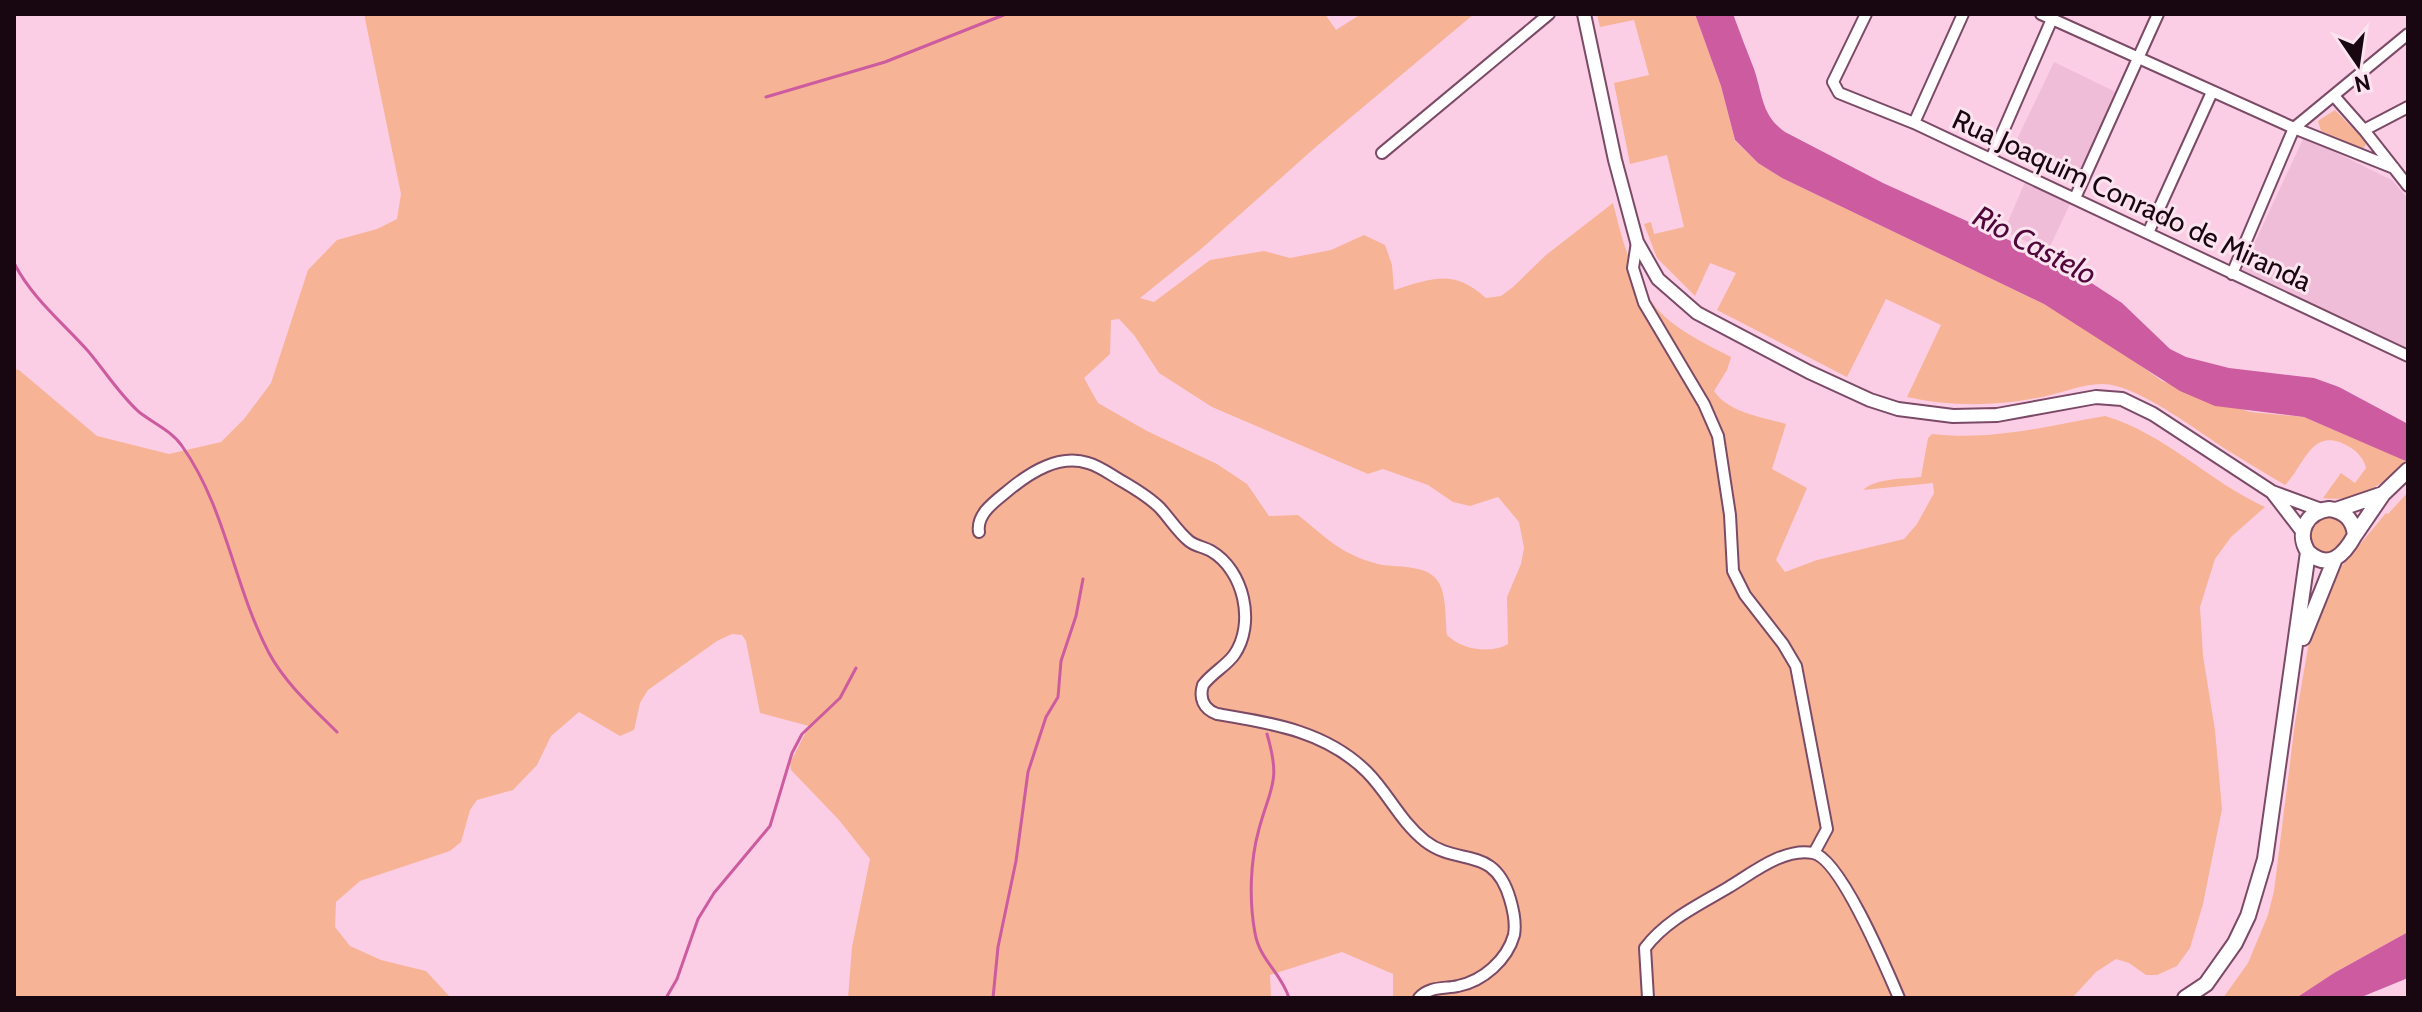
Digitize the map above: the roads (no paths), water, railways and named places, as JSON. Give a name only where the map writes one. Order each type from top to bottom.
[{"type":"main road","points":[[2296,657],[2334,561],[2350,545],[2383,494],[2408,470]]},
{"type":"main road","points":[[2185,998],[2206,984],[2235,943],[2258,889],[2296,657],[2308,552],[2302,531],[2306,521],[2329,510],[2383,494]]},
{"type":"main road","points":[[2329,510],[2350,519],[2355,535]]},
{"type":"main road","points":[[2308,552],[2320,560],[2334,561]]},
{"type":"street","points":[[1382,153],[1549,14]]},
{"type":"street","points":[[1584,14],[1615,160],[1637,242],[1658,279],[1697,313],[1796,366],[1870,400],[1898,409],[1953,416],[2008,413],[2096,397],[2122,399],[2153,414],[2272,492],[2329,510]]},
{"type":"street","name":"Rua Joaquim Conrado de Miranda","points":[[1866,14],[1833,82],[1835,90],[1914,123],[2408,356]]},
{"type":"street","points":[[1914,123],[1963,14]]},
{"type":"street","points":[[2075,198],[2158,14]]},
{"type":"street","points":[[1991,159],[2047,16],[2294,128],[2394,168]]},
{"type":"street","points":[[2232,274],[2294,128],[2408,34]]},
{"type":"street","points":[[2148,233],[2212,92]]},
{"type":"street","points":[[2334,96],[2408,186]]},
{"type":"street","points":[[2364,130],[2408,107]]},
{"type":"street","points":[[1637,242],[1633,268],[1644,303],[1671,345],[1718,436],[1730,515],[1733,571],[1745,595],[1796,666],[1827,829],[1814,853]]},
{"type":"street","points":[[979,532],[978,524],[983,515],[1023,479],[1040,468],[1075,461],[1089,463],[1140,492],[1158,506],[1189,541],[1211,551],[1225,563],[1241,589],[1245,619],[1233,656],[1203,685],[1201,693],[1206,708],[1217,714],[1299,730],[1325,742],[1366,770],[1389,803],[1428,843],[1440,850],[1489,864],[1508,892],[1514,933],[1494,967],[1478,979],[1460,986],[1430,990],[1419,998]]},
{"type":"street","points":[[2272,492],[2302,531]]},
{"type":"street","points":[[1648,998],[1645,948],[1666,924],[1765,865],[1790,854],[1814,853],[1825,858],[1834,869],[1865,925],[1899,998]]},
{"type":"waterway","points":[[766,97],[885,62],[1006,14]]},
{"type":"waterway","points":[[14,263],[38,299],[88,351],[125,398],[182,446],[197,470],[220,521],[247,602],[269,653],[291,685],[337,732]]},
{"type":"waterway","points":[[993,998],[998,947],[1016,861],[1028,772],[1046,717],[1058,697],[1061,661],[1076,616],[1083,579]]},
{"type":"waterway","points":[[666,998],[677,979],[698,919],[714,893],[770,826],[792,753],[802,734],[840,698],[856,668]]},
{"type":"waterway","points":[[1267,734],[1274,774],[1254,854],[1252,908],[1257,942],[1289,998]]},
{"type":"water label","name":"Rio Castelo","points":[[2035,245]]}]
